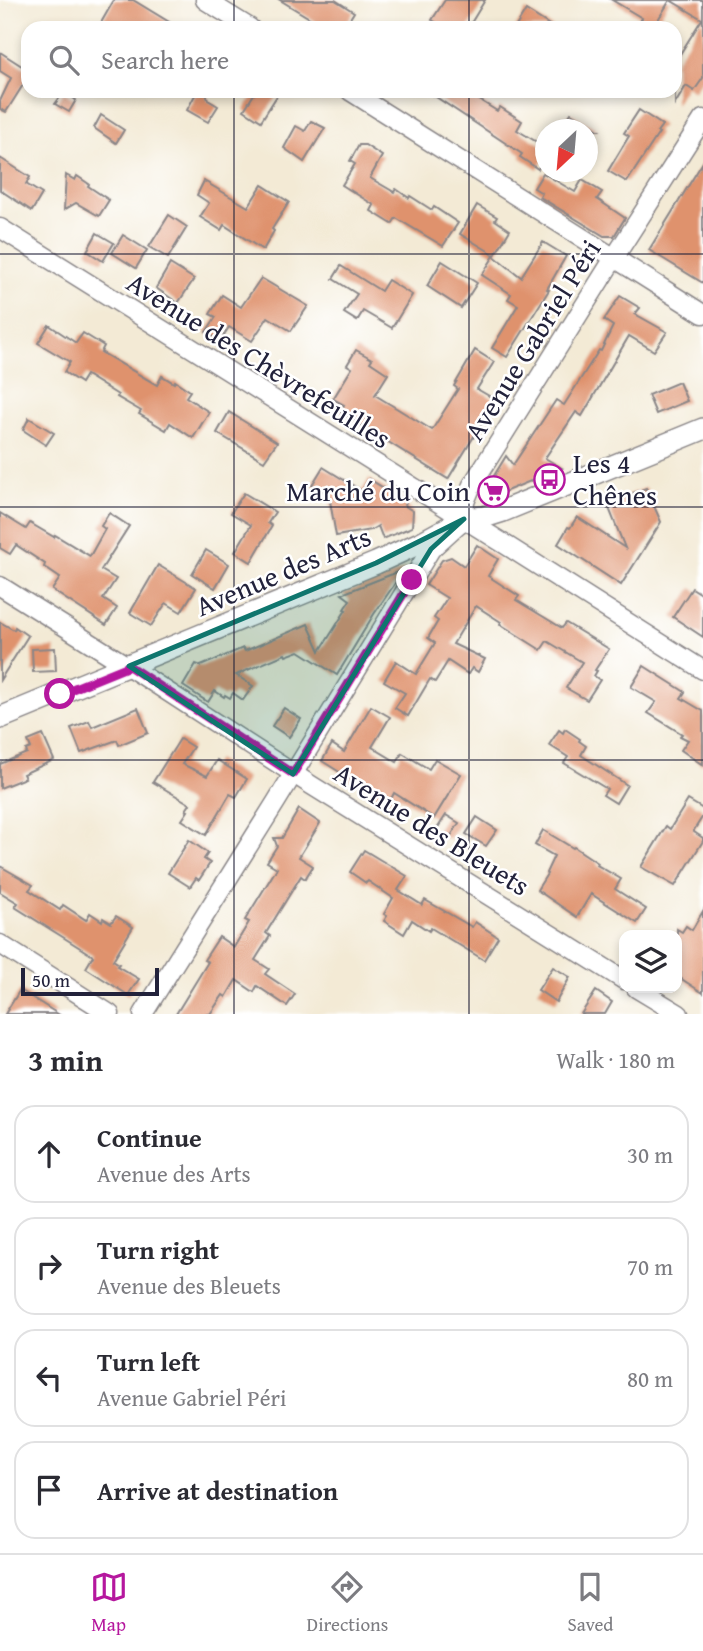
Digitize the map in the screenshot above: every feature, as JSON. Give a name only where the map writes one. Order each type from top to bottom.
[{"type":"street","points":[[205,0],[239,21]]},
{"type":"street","points":[[361,98],[703,314]]},
{"type":"street","name":"Avenue Gabriel Péri","points":[[464,519],[465,502],[472,485],[703,119]]},
{"type":"street","name":"Avenue des Chèvrefeuilles","points":[[0,228],[703,670]]},
{"type":"street","name":"Avenue des Arts","points":[[0,718],[376,563],[464,519],[503,511],[703,429]]},
{"type":"street","points":[[143,1014],[431,549],[464,519]]},
{"type":"street","name":"Avenue des Bleuets","points":[[0,586],[129,666],[293,774],[619,977]]},
{"type":"street","points":[[0,944],[110,1014]]},
{"type":"street","points":[[644,993],[678,1014]]},
{"type":"highlighted area","points":[[464,519],[431,549],[293,774],[129,666],[376,563]]},
{"type":"building","points":[[114,0],[133,0],[168,21],[102,21]]},
{"type":"building","points":[[280,0],[335,0],[354,12],[348,21],[314,21]]},
{"type":"building","points":[[445,0],[485,0],[472,21],[432,20]]},
{"type":"building","points":[[612,0],[670,0],[657,21],[640,21],[642,18]]},
{"type":"building","points":[[670,0],[703,0],[703,78],[694,91],[686,86],[682,93],[682,51],[702,19]]},
{"type":"building","points":[[526,10],[543,21],[519,21]]},
{"type":"building","points":[[0,52],[21,66],[21,88],[6,112],[0,109],[0,101],[11,78],[0,71]]},
{"type":"building","points":[[60,98],[76,100],[69,112],[55,104]]},
{"type":"building","points":[[193,98],[208,98],[218,106],[208,122],[187,110]]},
{"type":"building","points":[[252,98],[276,98],[261,121],[244,110]]},
{"type":"building","points":[[438,98],[476,98],[497,111],[500,107],[522,121],[517,130],[535,141],[535,167],[520,157],[522,154]]},
{"type":"building","points":[[639,110],[662,125],[627,182],[608,171],[629,136],[624,133]]},
{"type":"building","points":[[571,113],[581,119],[567,119]]},
{"type":"building","points":[[101,115],[124,130],[116,143],[94,128]]},
{"type":"building","points":[[311,121],[325,128],[304,162],[284,148],[296,126],[305,131]]},
{"type":"building","points":[[359,145],[365,145],[382,156],[370,178],[394,192],[396,189],[409,198],[410,196],[432,210],[434,207],[458,223],[443,246],[396,218],[392,224],[371,211],[374,205],[342,185],[355,164],[350,161]]},
{"type":"building","points":[[0,158],[30,177],[26,184],[42,194],[32,211],[0,190]]},
{"type":"building","points":[[703,162],[703,283],[649,250]]},
{"type":"building","points":[[66,175],[75,180],[77,176],[109,200],[99,216],[76,203],[64,210]]},
{"type":"building","points":[[204,181],[248,207],[262,185],[289,202],[263,250],[224,225],[221,230],[200,217],[209,203],[197,195]]},
{"type":"building","points":[[538,182],[558,182],[575,192],[581,182],[585,182],[602,192],[597,199],[625,218],[614,236],[604,236],[540,197],[542,193],[534,188]]},
{"type":"building","points":[[477,205],[497,217],[495,220],[510,230],[495,255],[460,234]]},
{"type":"building","points":[[169,215],[187,227],[168,258],[149,247]]},
{"type":"building","points":[[97,233],[114,243],[103,261],[87,251]]},
{"type":"building","points":[[123,235],[147,250],[136,268],[112,253]]},
{"type":"building","points":[[543,242],[566,256],[547,289],[549,290],[507,357],[492,348],[518,305],[508,299],[511,294],[482,275],[494,256],[521,277]]},
{"type":"building","points":[[442,261],[477,283],[461,308],[427,286]]},
{"type":"building","points":[[170,264],[194,279],[178,303],[156,288]]},
{"type":"building","points":[[341,266],[381,291],[388,280],[412,295],[392,328],[363,311],[357,321],[344,313],[357,294],[333,279]]},
{"type":"building","points":[[261,278],[308,306],[291,331],[268,317],[252,341],[229,327],[220,341],[206,332],[216,317],[210,314],[222,295],[241,307]]},
{"type":"building","points":[[620,296],[640,308],[635,314],[667,332],[654,351],[629,336],[582,416],[576,412],[545,458],[562,468],[492,497],[486,489],[506,456],[513,465],[556,400],[564,405],[599,350],[601,351],[613,326],[604,320]]},
{"type":"building","points":[[49,325],[76,343],[83,333],[104,346],[101,352],[157,385],[162,376],[190,391],[186,397],[209,412],[193,438],[170,423],[166,430],[139,414],[141,411],[86,375],[81,383],[64,372],[70,362],[38,343]]},
{"type":"building","points":[[356,350],[372,359],[370,362],[388,374],[375,395],[432,430],[458,389],[454,386],[475,350],[494,362],[477,389],[496,400],[448,479],[340,412],[344,405],[333,399],[352,368],[347,365]]},
{"type":"building","points":[[679,382],[687,401],[656,414],[648,395]]},
{"type":"building","points":[[229,412],[277,442],[264,461],[217,433]]},
{"type":"building","points":[[29,418],[54,433],[46,445],[23,430]]},
{"type":"building","points":[[323,467],[362,491],[369,479],[406,502],[405,506],[413,511],[412,527],[383,539],[378,526],[371,530],[336,536],[329,495],[312,485]]},
{"type":"building","points":[[646,488],[661,522],[621,585],[558,544],[577,517],[625,548],[607,503]]},
{"type":"building","points":[[244,493],[275,512],[268,523],[272,526],[251,562],[235,552],[251,525],[231,513]]},
{"type":"building","points":[[0,513],[26,529],[30,523],[90,556],[105,529],[101,526],[109,513],[129,526],[101,570],[116,579],[103,599],[117,608],[106,625],[52,590],[60,578],[44,567],[45,564],[16,545],[10,554],[0,548]]},
{"type":"building","points":[[477,545],[498,559],[488,576],[519,596],[516,600],[562,628],[566,623],[609,649],[595,670],[597,671],[594,676],[600,680],[587,700],[566,688],[582,662],[547,641],[541,650],[476,606],[453,644],[485,659],[478,672],[472,668],[468,674],[448,661],[435,682],[430,679],[408,716],[395,708],[405,693],[384,681],[396,661],[416,674],[435,643],[428,638],[438,621],[434,618],[447,598],[426,585],[442,560],[451,557],[464,566]]},
{"type":"building","points":[[206,550],[229,564],[215,588],[192,574]]},
{"type":"building","points":[[158,565],[196,588],[181,612],[166,603],[151,626],[130,613]]},
{"type":"building","points":[[405,569],[337,675],[299,651],[286,656],[285,654],[236,675],[253,686],[243,700],[233,693],[230,698],[215,691],[208,702],[183,686],[196,664],[201,666],[243,648],[245,651],[308,624],[320,651],[350,600],[342,594]]},
{"type":"building","points":[[692,588],[703,595],[703,637],[673,617]]},
{"type":"building","points":[[0,622],[14,630],[15,627],[28,636],[0,680]]},
{"type":"building","points":[[55,648],[56,671],[33,672],[32,649]]},
{"type":"building","points":[[644,666],[685,692],[681,698],[703,711],[703,765],[681,750],[688,740],[680,736],[682,734],[648,713],[656,702],[631,687]]},
{"type":"building","points":[[371,706],[390,717],[372,747],[397,762],[402,753],[429,769],[435,759],[461,774],[434,818],[394,793],[389,803],[322,761],[332,744],[344,752]]},
{"type":"building","points":[[138,708],[148,733],[119,745],[117,740],[81,753],[71,728],[89,721],[92,727]]},
{"type":"building","points":[[284,708],[301,719],[289,737],[272,726]]},
{"type":"building","points":[[565,729],[586,746],[581,755],[627,785],[616,803],[603,795],[607,789],[564,763],[568,757],[549,745],[559,730],[563,733]]},
{"type":"building","points":[[43,735],[54,760],[23,774],[25,778],[0,788],[0,764],[27,753],[26,750],[31,748],[28,741]]},
{"type":"building","points":[[180,739],[193,747],[182,764],[207,776],[217,760],[247,779],[236,797],[230,794],[206,835],[182,820],[190,804],[153,782]]},
{"type":"building","points":[[688,800],[703,809],[703,816],[694,832],[703,838],[703,841],[675,886],[641,867],[666,826],[670,829]]},
{"type":"building","points":[[299,809],[320,823],[299,857],[313,866],[305,879],[301,876],[266,933],[270,936],[255,960],[269,969],[265,974],[295,994],[287,1006],[257,986],[254,992],[236,980],[226,997],[223,995],[210,1014],[176,1014],[208,962],[204,960],[219,937],[234,947],[249,922],[245,920],[277,868],[267,862],[277,846],[274,838],[282,838]]},
{"type":"building","points":[[446,815],[459,823],[449,839],[435,832]]},
{"type":"building","points":[[477,817],[497,830],[486,846],[466,834]]},
{"type":"building","points":[[543,830],[621,879],[615,889],[646,909],[637,923],[591,894],[577,917],[537,890],[554,856],[535,845]]},
{"type":"building","points":[[189,840],[208,853],[204,859],[210,863],[199,880],[196,878],[190,887],[168,873]]},
{"type":"building","points":[[364,850],[407,876],[398,890],[422,905],[425,900],[472,927],[475,922],[498,937],[484,960],[431,928],[429,931],[412,920],[404,934],[384,921],[387,916],[384,914],[393,898],[350,872]]},
{"type":"building","points":[[0,866],[33,885],[29,890],[60,910],[63,905],[86,920],[90,913],[111,923],[116,916],[133,927],[113,960],[119,964],[117,966],[139,979],[128,995],[86,968],[93,956],[15,907],[18,903],[0,892]]},
{"type":"building","points":[[703,911],[703,993],[682,979],[682,932],[686,926],[692,930]]},
{"type":"building","points":[[553,967],[570,977],[556,1002],[538,990]]},
{"type":"building","points":[[20,990],[58,1014],[5,1014]]},
{"type":"building","points":[[596,991],[612,1002],[605,1014],[581,1014]]},
{"type":"place","name":"Les 4 Chênes","points":[[550,479]]},
{"type":"place","name":"Marché du Coin","points":[[493,491]]},
{"type":"route","points":[[60,694],[129,666],[293,774],[412,580]]}]
